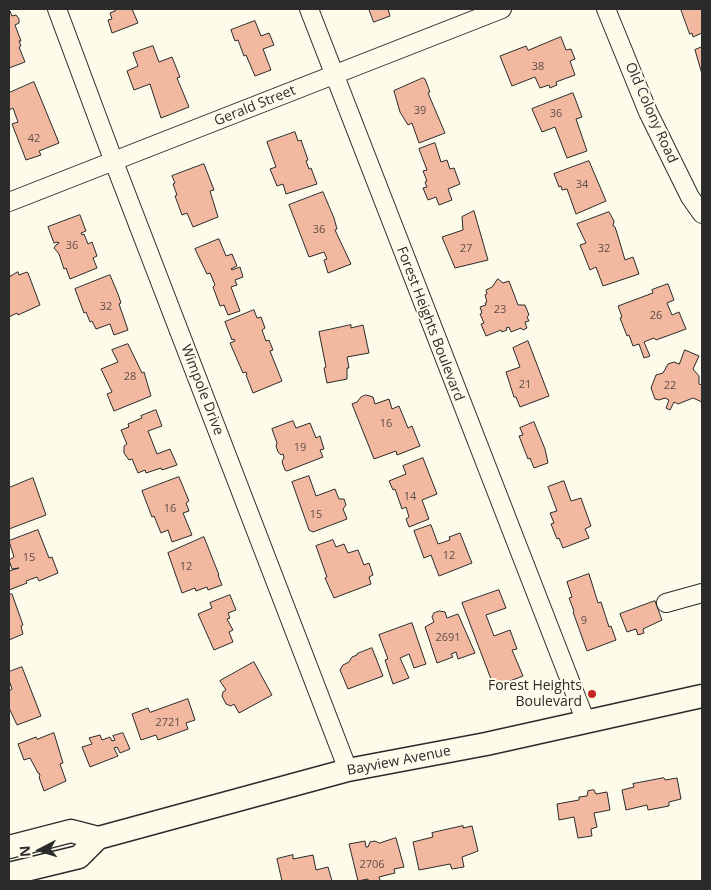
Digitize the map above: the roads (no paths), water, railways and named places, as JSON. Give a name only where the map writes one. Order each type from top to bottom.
[{"type":"main road","name":"Bayview Avenue","points":[[9,848],[71,831],[98,838],[348,770],[486,744],[702,696]]},
{"type":"main road","name":"Bayview Avenue","points":[[9,874],[79,857],[98,838]]},
{"type":"street","name":"Wimpole Drive","points":[[58,9],[114,162],[348,770]]},
{"type":"street","name":"Forest Heights Boulevard","points":[[308,9],[586,722]]},
{"type":"street","name":"Gerald Street","points":[[9,202],[502,9]]},
{"type":"street","name":"Old Colony Road","points":[[606,9],[648,112],[690,197],[702,214]]},
{"type":"street","points":[[666,603],[702,593]]},
{"type":"place","name":"Forest Heights Boulevard","points":[[592,694]]}]
